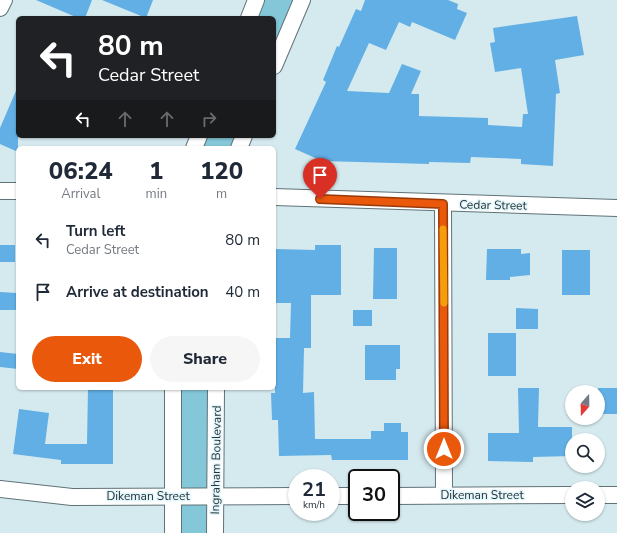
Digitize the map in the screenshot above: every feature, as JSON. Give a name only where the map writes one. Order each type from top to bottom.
[{"type":"street","points":[[0,8],[4,0]]},
{"type":"street","points":[[250,16],[256,0]]},
{"type":"street","points":[[276,61],[302,0]]},
{"type":"street","points":[[0,190],[16,191]]},
{"type":"street","name":"Cedar Street","points":[[276,198],[617,208]]},
{"type":"street","points":[[443,204],[444,495]]},
{"type":"street","points":[[173,390],[173,533]]},
{"type":"street","name":"Ingraham Boulevard","points":[[215,533],[216,390]]},
{"type":"street","name":"Dikeman Street","points":[[0,489],[72,496],[288,496]]},
{"type":"street","name":"Dikeman Street","points":[[400,496],[565,495]]},
{"type":"street","points":[[605,495],[617,495]]},
{"type":"shaded area","points":[[256,0],[302,0],[276,61],[276,16],[250,16]]},
{"type":"shaded area","points":[[198,138],[243,138],[240,146],[195,146]]},
{"type":"shaded area","points":[[173,390],[216,390],[215,533],[173,533]]},
{"type":"building","points":[[36,0],[92,0],[86,16],[73,16]]},
{"type":"building","points":[[102,0],[153,0],[147,16],[141,16]]},
{"type":"building","points":[[365,0],[448,0],[458,4],[457,9],[467,13],[455,40],[412,22],[410,27],[399,22],[386,50],[369,43],[347,91],[389,93],[402,64],[421,71],[411,94],[419,94],[419,116],[488,118],[488,125],[522,127],[523,114],[528,114],[521,68],[495,72],[490,43],[495,42],[493,28],[577,16],[584,55],[555,60],[560,93],[556,94],[553,166],[521,164],[521,159],[471,157],[470,163],[429,162],[429,164],[322,161],[295,149],[326,82],[323,80],[337,46],[339,47],[356,9],[361,11]]},
{"type":"building","points":[[16,91],[16,138],[18,138],[18,146],[16,146],[16,151],[0,144],[0,128]]},
{"type":"building","points":[[0,245],[15,245],[15,262],[0,262]]},
{"type":"building","points":[[315,245],[341,245],[341,295],[311,295],[311,348],[304,348],[303,393],[314,392],[315,439],[371,439],[371,431],[384,431],[384,423],[401,423],[401,432],[408,432],[408,460],[332,460],[331,455],[279,456],[278,420],[272,420],[271,393],[275,393],[276,390],[276,338],[290,338],[291,303],[276,303],[276,249],[315,250]]},
{"type":"building","points":[[374,248],[397,248],[397,299],[373,299]]},
{"type":"building","points":[[487,249],[521,249],[521,254],[530,253],[530,275],[510,277],[510,280],[486,280]]},
{"type":"building","points":[[562,250],[590,250],[590,295],[562,295]]},
{"type":"building","points":[[0,292],[16,293],[16,310],[0,310]]},
{"type":"building","points":[[516,308],[538,309],[538,329],[516,329]]},
{"type":"building","points":[[353,310],[372,310],[372,326],[353,326]]},
{"type":"building","points":[[488,333],[516,333],[516,376],[488,376]]},
{"type":"building","points":[[365,345],[400,345],[400,369],[396,369],[396,380],[365,380]]},
{"type":"building","points":[[0,352],[16,354],[16,369],[0,367]]},
{"type":"building","points":[[518,388],[539,388],[538,427],[572,427],[572,433],[565,433],[565,456],[533,457],[533,462],[488,461],[488,433],[519,433]]},
{"type":"building","points":[[605,388],[617,388],[617,414],[605,414]]},
{"type":"building","points":[[88,390],[113,390],[113,464],[61,464],[61,460],[13,454],[19,409],[49,413],[45,444],[87,444]]},
{"type":"slow traffic","points":[[443,229],[444,303]]},
{"type":"route","points":[[320,199],[443,204],[444,449]]}]
